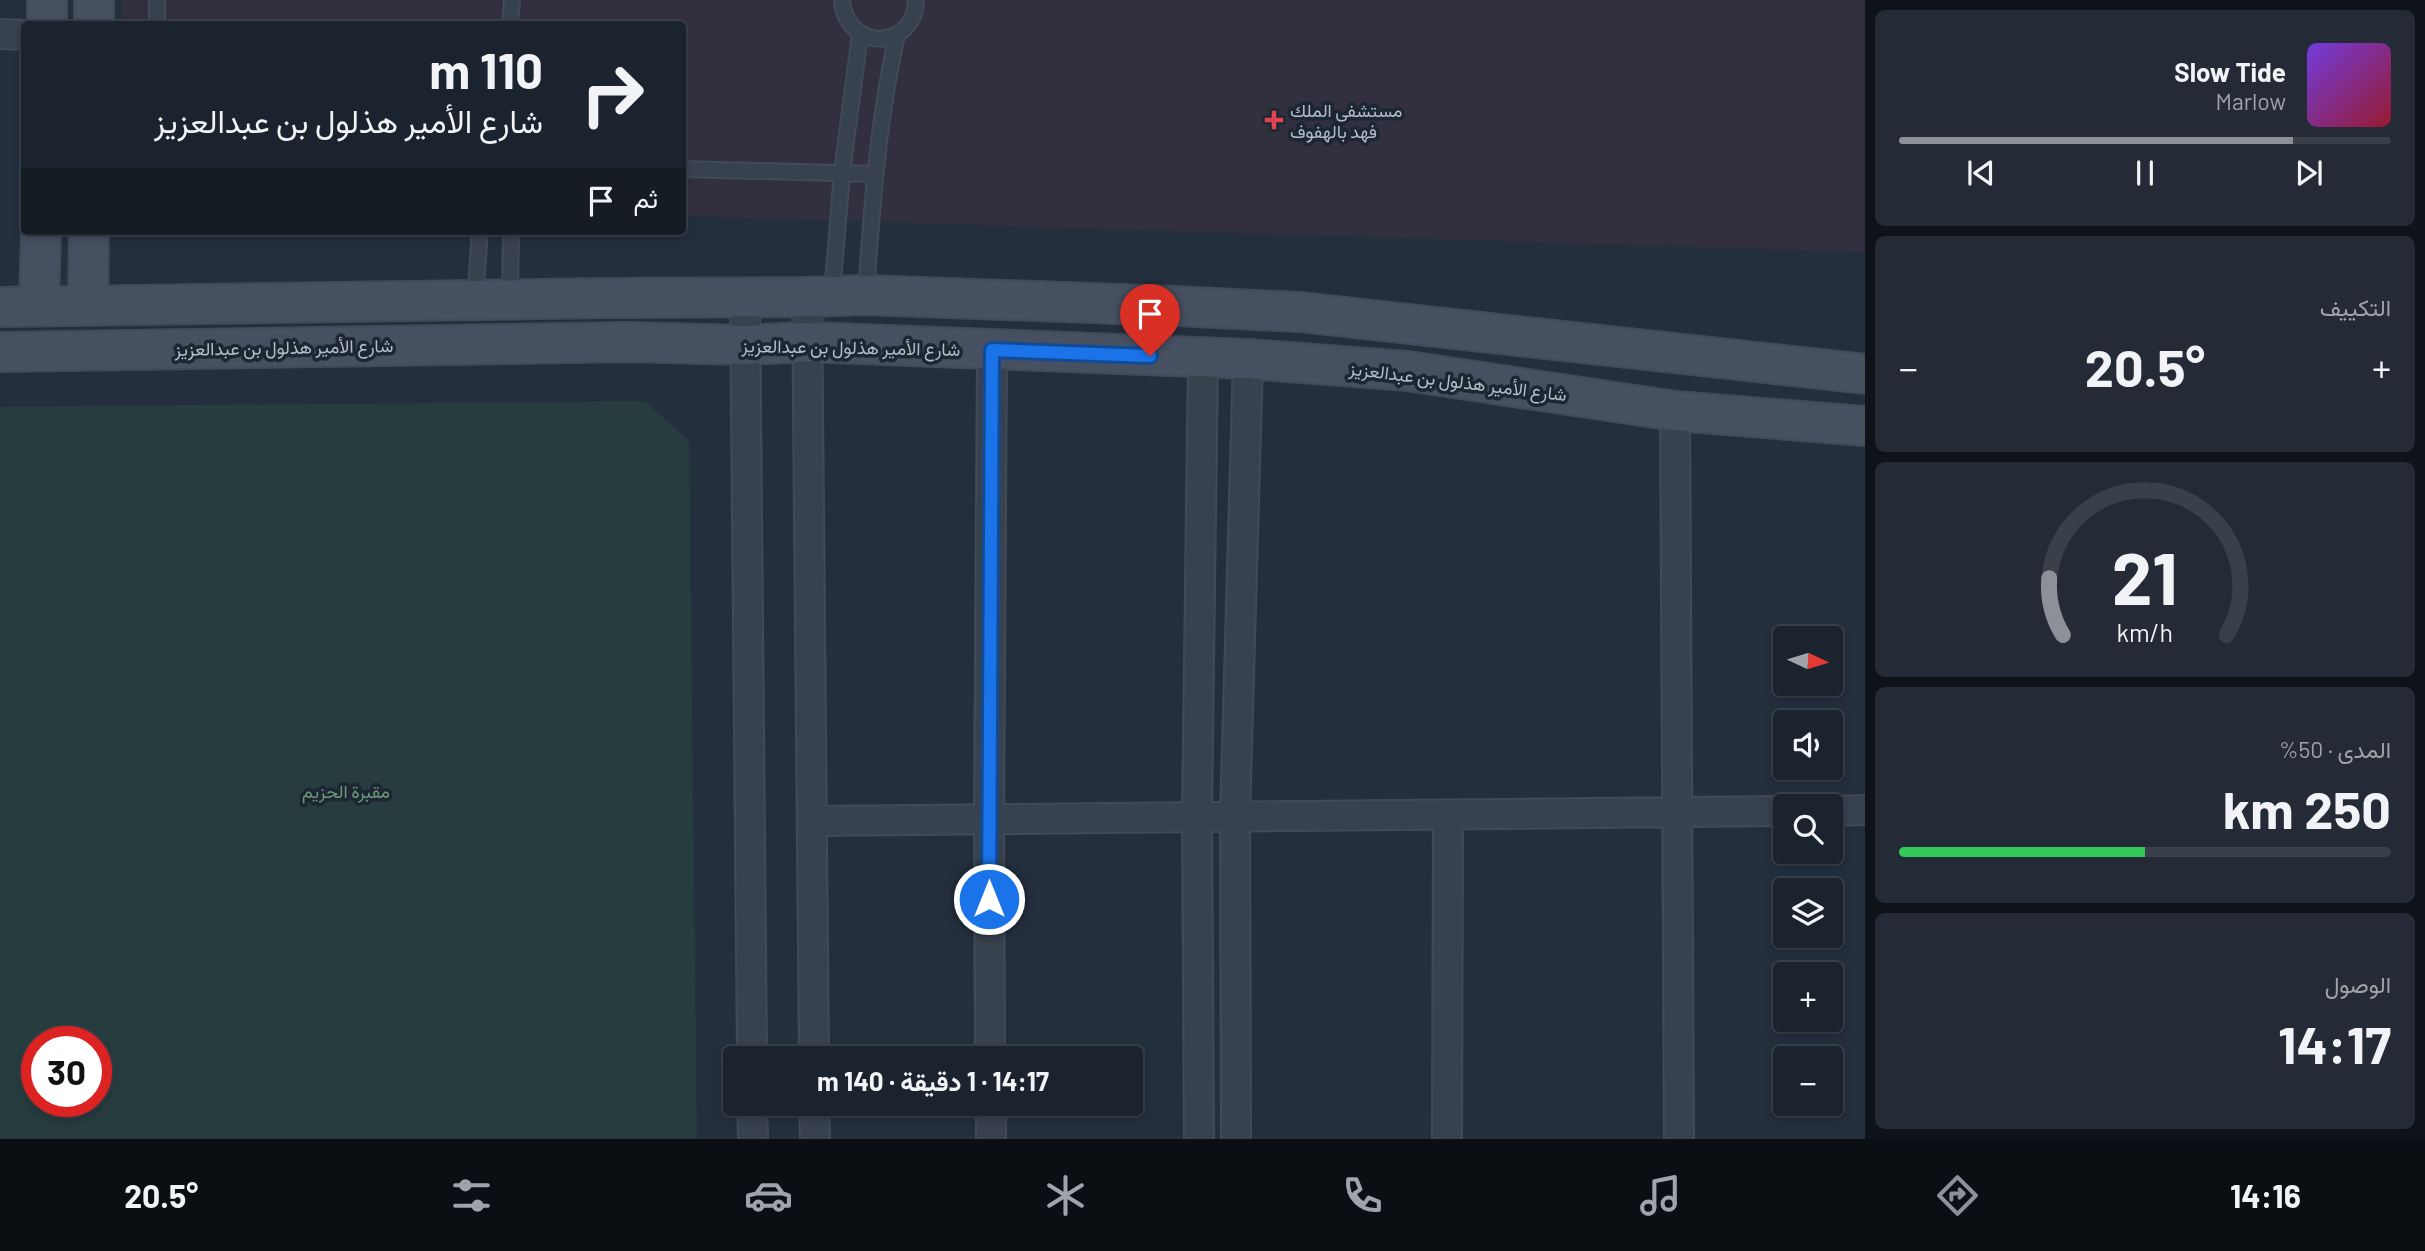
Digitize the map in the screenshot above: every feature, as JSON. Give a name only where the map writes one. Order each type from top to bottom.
[{"type":"street","points":[[47,0],[47,21]]},
{"type":"street","points":[[94,0],[94,21]]},
{"type":"street","points":[[0,34],[21,35]]},
{"type":"street","points":[[39,306],[41,235]]},
{"type":"street","points":[[88,304],[89,235]]},
{"type":"street","points":[[814,1046],[807,342],[835,296]]},
{"type":"street","points":[[0,307],[835,296],[1300,312],[1865,374]]},
{"type":"street","points":[[745,298],[752,1046]]},
{"type":"street","name":"شارع الأمير هذلول بن عبدالعزيز","points":[[0,352],[628,342],[744,345],[807,342],[1248,359],[1408,371],[1675,411],[1865,426]]},
{"type":"street","points":[[990,1046],[992,350]]},
{"type":"street","points":[[1199,1139],[1197,817],[1203,358]]},
{"type":"street","points":[[1236,1139],[1235,817],[1248,359]]},
{"type":"street","points":[[1675,411],[1679,1139]]},
{"type":"street","points":[[1843,811],[1865,810]]},
{"type":"street","points":[[812,821],[1773,811]]},
{"type":"street","points":[[1447,1139],[1448,814]]},
{"type":"street","points":[[752,1116],[753,1139]]},
{"type":"street","points":[[814,1116],[815,1139]]},
{"type":"street","points":[[990,1116],[991,1139]]},
{"type":"lane","points":[[157,0],[157,21]]},
{"type":"lane","points":[[510,21],[512,0]]},
{"type":"lane","points":[[842,0],[844,14],[850,26],[873,39],[897,35],[907,26],[914,15],[916,0]]},
{"type":"lane","points":[[835,296],[842,173],[860,34]]},
{"type":"lane","points":[[835,296],[874,174],[884,100],[897,35]]},
{"type":"lane","points":[[686,169],[874,174]]},
{"type":"lane","points":[[481,235],[493,299]]},
{"type":"lane","points":[[493,299],[510,235]]},
{"type":"shaded area","name":"مستشفى الملك فهد بالهفوف","points":[[122,0],[1865,0],[1865,252],[686,216],[686,21],[121,21]]},
{"type":"green space","name":"مقبرة الحزيم","points":[[645,401],[689,441],[697,1139],[0,1139],[0,407]]},
{"type":"place","name":"مستشفى الملك فهد بالهفوف","points":[[1274,120]]},
{"type":"route","points":[[989,899],[992,350],[1150,356]]}]
